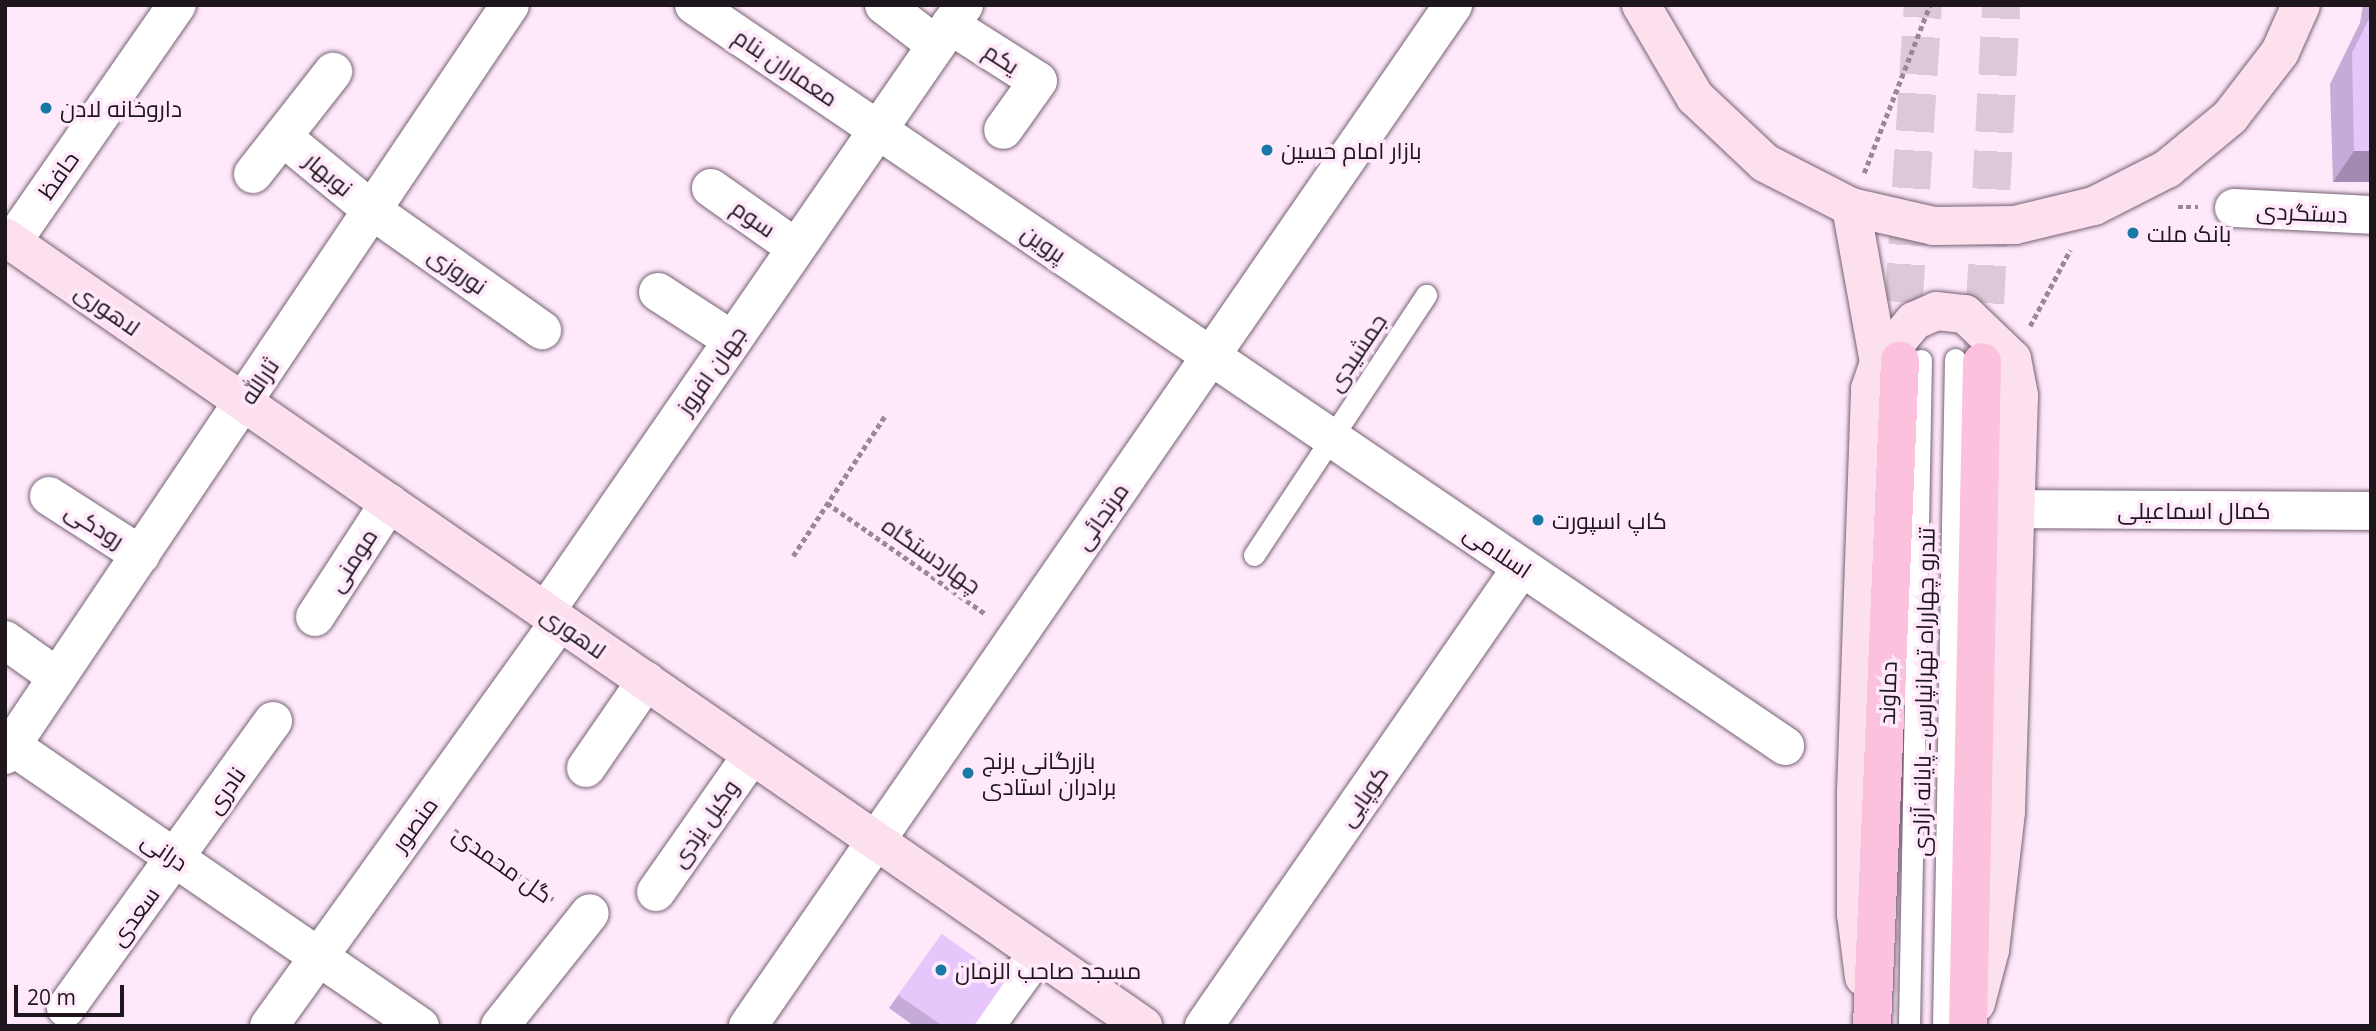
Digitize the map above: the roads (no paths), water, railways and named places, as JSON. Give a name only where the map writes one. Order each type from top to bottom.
[{"type":"main road","points":[[1641,5],[1695,97],[1765,163],[1851,207],[1934,226],[2015,225],[2094,206],[2167,169],[2230,117],[2280,52],[2301,5]]},
{"type":"main road","points":[[1851,207],[1900,361]]},
{"type":"main road","name":"لاهوری","points":[[9,240],[1143,1026]]},
{"type":"main road","points":[[1900,361],[1914,321],[1936,311],[1965,314],[1983,360],[1969,1026]]},
{"type":"main road","points":[[1969,1026],[1990,950],[2006,813],[2017,509],[2019,396],[1983,360]]},
{"type":"main road","name":"دماوند","points":[[1872,1026],[1900,361]]},
{"type":"street","name":"حافظ","points":[[9,240],[177,5]]},
{"type":"street","name":"ثارالله","points":[[8,750],[245,404],[510,5]]},
{"type":"street","name":"معماران بنام","points":[[694,5],[877,130]]},
{"type":"street","points":[[884,5],[950,25]]},
{"type":"street","name":"مرتجائی","points":[[748,1026],[1453,5]]},
{"type":"street","name":"جهان افروز","points":[[552,617],[732,340],[950,25]]},
{"type":"street","name":"یکم","points":[[950,25],[1038,81],[1003,130]]},
{"type":"street","name":"نوبهار","points":[[253,174],[285,138],[333,72]]},
{"type":"street","name":"پروین","points":[[877,130],[1211,356]]},
{"type":"street","name":"نوبهار","points":[[285,138],[373,211]]},
{"type":"street","name":"سوم","points":[[711,188],[796,248]]},
{"type":"street","name":"دستگردی","points":[[2234,208],[2371,215]]},
{"type":"street","name":"نوروزی","points":[[373,211],[542,330]]},
{"type":"street","points":[[658,292],[732,340]]},
{"type":"street","name":"اسلامی","points":[[1211,356],[1785,746]]},
{"type":"street","name":"رودکی","points":[[49,496],[141,555]]},
{"type":"street","name":"مومنی","points":[[316,617],[388,503]]},
{"type":"street","name":"کمال اسماعیلی","points":[[2017,509],[2371,511]]},
{"type":"street","name":"کوپایی","points":[[1204,1026],[1522,567]]},
{"type":"street","name":"منصور","points":[[269,1026],[424,809],[552,617]]},
{"type":"street","points":[[5,640],[57,677]]},
{"type":"street","points":[[586,768],[646,681]]},
{"type":"street","name":"نادری","points":[[176,858],[273,721]]},
{"type":"street","name":"درانی","points":[[8,750],[176,858],[420,1026]]},
{"type":"street","name":"وکیل یزدی","points":[[656,891],[752,755]]},
{"type":"street","name":"سعدی","points":[[66,1008],[176,858]]},
{"type":"street","points":[[500,1026],[586,916]]},
{"type":"street","points":[[985,1026],[1038,953]]},
{"type":"lane","name":"جمشیدی","points":[[1254,555],[1426,295]]},
{"type":"lane","name":"تندرو چهارراه تهرانپارس ـ پایانه آزادی","points":[[1943,1026],[1983,360]]},
{"type":"lane","points":[[1900,361],[1909,1026]]},
{"type":"tunnel","points":[[1900,359],[1923,5]]},
{"type":"tunnel","points":[[1982,360],[2001,5]]},
{"type":"place","name":"داروخانه لادن","points":[[46,108]]},
{"type":"place","name":"بازار امام حسین","points":[[1267,150]]},
{"type":"place","name":"بانک ملت","points":[[2133,233]]},
{"type":"place","name":"کاپ اسپورت","points":[[1538,520]]},
{"type":"place","name":"بازرگانی برنج برادران استادی","points":[[968,773]]},
{"type":"place","name":"مسجد صاحب الزمان","points":[[941,970]]}]
